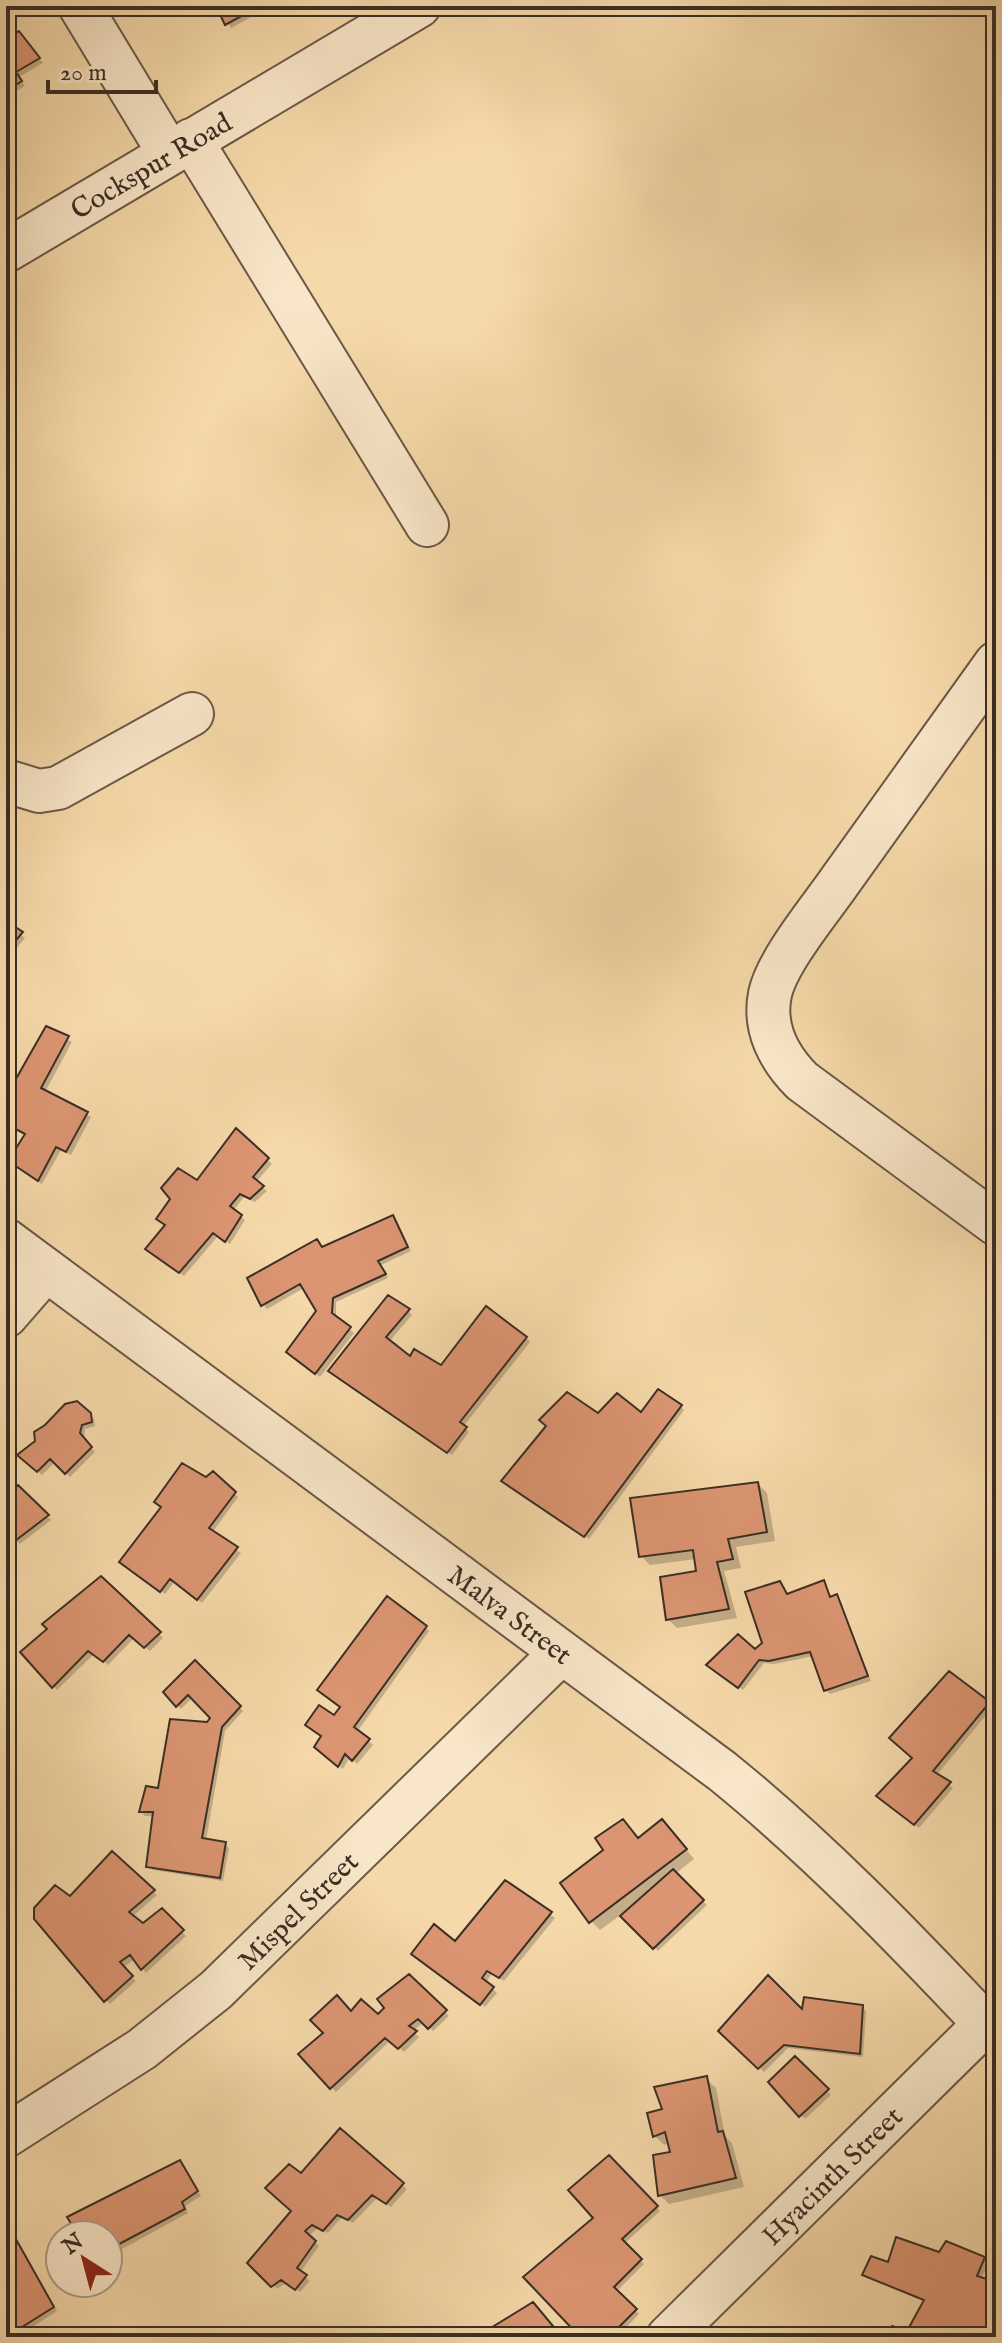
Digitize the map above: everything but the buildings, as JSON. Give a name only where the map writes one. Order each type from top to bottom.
[{"type":"street","points":[[80,6],[180,147],[427,525]]},
{"type":"street","name":"Cockspur Road","points":[[6,251],[419,6]]},
{"type":"street","points":[[996,663],[809,925],[778,974],[770,993],[768,1012],[779,1054],[785,1065],[802,1081],[996,1224]]},
{"type":"street","points":[[6,781],[39,791],[58,788],[192,714]]},
{"type":"street","name":"Malva Street","points":[[6,1240],[778,1816],[991,2018]]},
{"type":"street","points":[[6,1316],[46,1270]]},
{"type":"street","name":"Mispel Street","points":[[6,2136],[142,2049],[216,1990],[561,1653]]},
{"type":"street","name":"Hyacinth Street","points":[[668,2337],[991,2018]]}]
